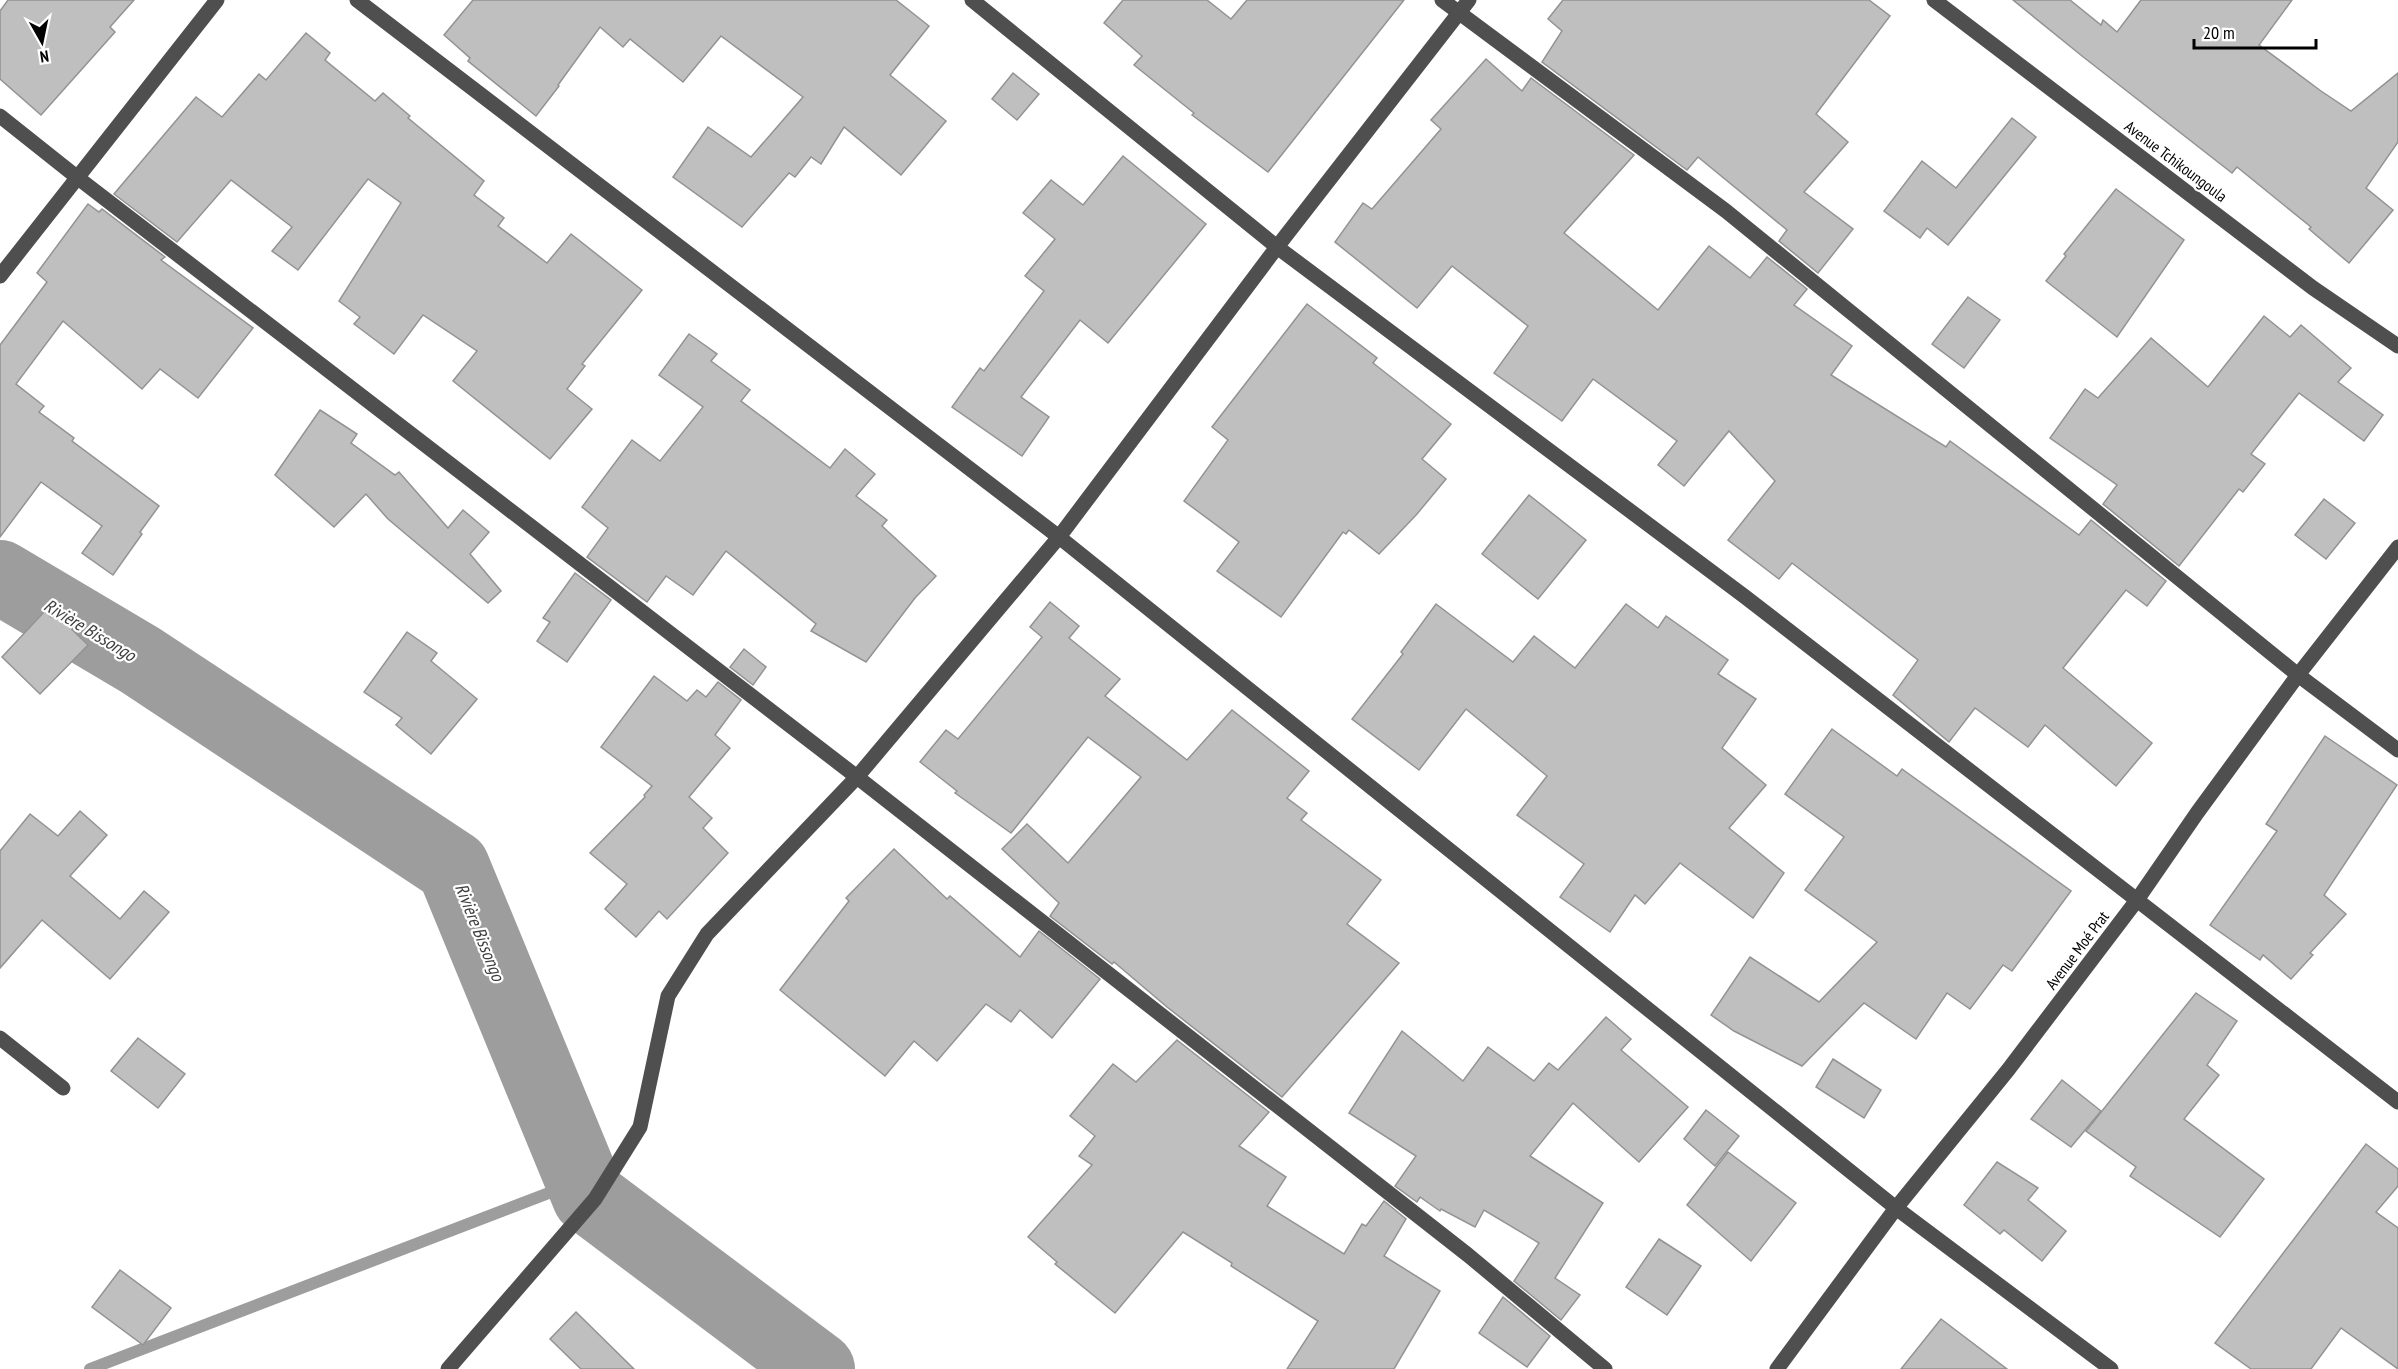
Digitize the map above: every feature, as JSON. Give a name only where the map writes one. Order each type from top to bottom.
[{"type":"street","points":[[0,276],[217,0]]},
{"type":"street","points":[[357,0],[1059,537],[1896,1208],[2111,1369]]},
{"type":"street","points":[[972,0],[1277,247],[1744,596],[2398,1101]]},
{"type":"street","points":[[1442,0],[1726,211],[2298,675],[2398,750]]},
{"type":"street","points":[[448,1369],[595,1199],[640,1127],[668,996],[707,934],[857,777],[1059,537],[1277,247],[1469,0]]},
{"type":"street","name":"Avenue Tchikoungoula","points":[[1934,0],[2313,288],[2398,346]]},
{"type":"street","points":[[0,116],[857,777],[1468,1255],[1605,1369]]},
{"type":"street","name":"Avenue Moé Prat","points":[[1777,1369],[1896,1208],[2008,1070],[2137,900],[2197,813],[2298,675],[2398,547]]},
{"type":"street","points":[[0,1038],[63,1088]]},
{"type":"building","points":[[8,0],[134,0],[110,27],[115,32],[41,115],[0,79],[0,11]]},
{"type":"building","points":[[473,0],[896,0],[929,26],[890,75],[946,121],[901,175],[844,127],[821,164],[811,157],[795,177],[789,173],[742,227],[673,177],[708,127],[751,157],[803,97],[721,36],[683,82],[630,39],[623,47],[600,27],[536,116],[468,61],[470,58],[444,35]]},
{"type":"building","points":[[1123,0],[1207,0],[1231,19],[1247,0],[1404,0],[1268,172],[1192,115],[1194,113],[1134,65],[1142,56],[1104,23]]},
{"type":"building","points":[[1563,0],[1869,0],[1890,16],[1816,114],[1848,142],[1804,192],[1853,229],[1818,273],[1779,241],[1787,230],[1698,157],[1687,170],[1542,62],[1562,31],[1548,19]]},
{"type":"building","points":[[2013,0],[2070,0],[2101,25],[2103,20],[2117,32],[2141,0],[2292,0],[2259,45],[2321,91],[2351,111],[2398,73],[2398,142],[2366,188],[2393,210],[2349,263],[2309,229],[2311,227],[2237,167],[2232,173]]},
{"type":"building","points":[[306,33],[330,53],[325,60],[375,101],[383,93],[410,116],[408,118],[484,181],[474,195],[504,218],[498,226],[547,263],[571,234],[642,290],[582,364],[585,366],[567,389],[592,409],[550,459],[453,381],[477,351],[423,315],[394,354],[354,324],[360,317],[339,301],[401,203],[368,179],[298,270],[272,251],[292,227],[231,180],[177,242],[114,194],[196,97],[222,117],[259,74],[266,80]]},
{"type":"building","points":[[1486,59],[1522,91],[1531,78],[1634,155],[1564,233],[1658,310],[1709,246],[1750,278],[1767,257],[1807,289],[1794,305],[1852,346],[1831,375],[1946,447],[1950,441],[2079,535],[2091,520],[2166,581],[2147,606],[2126,590],[2063,668],[2152,743],[2116,786],[2045,725],[2028,747],[1975,708],[1949,742],[1893,695],[1918,660],[1792,563],[1779,579],[1728,540],[1775,481],[1729,431],[1684,486],[1658,465],[1677,441],[1593,379],[1562,421],[1494,373],[1528,326],[1452,266],[1417,308],[1335,242],[1363,203],[1372,209],[1441,129],[1431,120]]},
{"type":"building","points":[[1013,73],[1039,94],[1017,120],[992,99]]},
{"type":"building","points":[[2012,118],[2036,137],[1948,245],[1927,228],[1920,238],[1884,211],[1922,161],[1956,188]]},
{"type":"building","points":[[1123,156],[1206,224],[1108,343],[1080,320],[1021,397],[1049,417],[1022,456],[952,407],[980,368],[984,371],[1044,291],[1025,276],[1055,239],[1023,213],[1051,180],[1083,205]]},
{"type":"building","points":[[2116,189],[2184,240],[2117,337],[2046,281],[2066,256],[2064,254]]},
{"type":"building","points":[[88,204],[99,212],[102,209],[165,257],[161,260],[253,328],[198,398],[160,369],[142,389],[63,321],[16,384],[44,406],[39,412],[74,438],[72,441],[159,506],[113,575],[82,553],[102,526],[41,482],[0,537],[0,345],[47,282],[37,273]]},
{"type":"building","points":[[1968,297],[2000,320],[1964,368],[1932,344]]},
{"type":"building","points":[[1307,304],[1377,358],[1373,363],[1451,424],[1422,459],[1446,479],[1417,514],[1379,554],[1349,530],[1346,534],[1343,532],[1281,617],[1217,571],[1239,542],[1184,501],[1228,440],[1212,427]]},
{"type":"building","points":[[2264,316],[2290,337],[2301,325],[2351,368],[2338,382],[2383,415],[2364,441],[2299,393],[2251,454],[2265,464],[2243,492],[2239,489],[2179,566],[2103,504],[2117,485],[2050,438],[2085,389],[2098,398],[2151,338],[2208,387]]},
{"type":"building","points":[[689,334],[717,354],[711,361],[750,390],[741,401],[830,468],[845,449],[875,474],[856,496],[887,520],[882,526],[936,576],[915,598],[866,662],[811,631],[816,624],[726,551],[693,595],[666,576],[647,602],[587,557],[608,528],[582,507],[632,440],[660,461],[703,407],[659,375]]},
{"type":"building","points":[[320,410],[357,434],[351,443],[395,475],[399,472],[448,528],[463,510],[489,532],[470,554],[501,591],[488,603],[388,519],[366,494],[334,527],[275,475]]},
{"type":"building","points":[[1529,495],[1586,540],[1538,599],[1482,554]]},
{"type":"building","points":[[2324,499],[2355,523],[2326,559],[2295,535]]},
{"type":"building","points":[[575,573],[611,600],[567,662],[537,641],[550,622],[543,618]]},
{"type":"building","points":[[1050,602],[1079,626],[1069,638],[1120,679],[1105,696],[1187,760],[1232,710],[1309,771],[1287,798],[1307,813],[1301,820],[1381,880],[1347,924],[1399,963],[1282,1097],[1167,1007],[1114,962],[1112,964],[1050,916],[1059,903],[1002,849],[1027,824],[1068,863],[1141,777],[1088,737],[1011,833],[955,793],[957,791],[920,762],[946,730],[958,739],[1042,637],[1030,627]]},
{"type":"building","points":[[1436,604],[1513,662],[1534,636],[1575,668],[1626,604],[1658,628],[1666,616],[1728,660],[1718,674],[1756,699],[1722,748],[1766,785],[1729,828],[1784,873],[1753,918],[1680,863],[1645,904],[1635,895],[1610,932],[1560,897],[1584,864],[1517,815],[1547,776],[1466,709],[1419,770],[1352,719],[1403,654],[1401,652]]},
{"type":"building","points":[[45,611],[51,617],[55,613],[88,645],[40,694],[2,657]]},
{"type":"building","points":[[407,632],[437,653],[431,661],[477,699],[431,754],[396,725],[402,718],[364,692]]},
{"type":"building","points":[[744,649],[766,667],[753,685],[730,667]]},
{"type":"building","points":[[654,676],[687,701],[697,690],[706,697],[718,682],[741,700],[715,735],[730,748],[689,797],[712,818],[703,828],[728,853],[667,919],[659,911],[636,937],[605,909],[627,884],[590,853],[645,797],[644,795],[652,786],[601,747]]},
{"type":"building","points":[[1832,729],[1897,776],[1902,769],[2071,891],[2012,971],[2003,965],[1970,1009],[1947,993],[1916,1039],[1864,1003],[1802,1066],[1734,1031],[1711,1015],[1750,957],[1819,1002],[1877,942],[1805,890],[1844,837],[1785,794]]},
{"type":"building","points":[[2325,736],[2397,785],[2324,895],[2346,914],[2310,953],[2313,955],[2291,979],[2263,955],[2260,960],[2210,925],[2277,831],[2266,824]]},
{"type":"building","points":[[80,811],[107,835],[70,876],[120,919],[144,891],[169,912],[110,979],[42,920],[0,968],[0,851],[30,814],[58,836]]},
{"type":"building","points":[[894,849],[947,899],[950,896],[1020,957],[1039,931],[1100,979],[1052,1038],[1020,1010],[1011,1022],[986,1004],[937,1061],[914,1041],[885,1076],[780,990],[849,901],[846,898]]},
{"type":"building","points":[[2196,993],[2237,1021],[2207,1065],[2219,1075],[2184,1119],[2264,1179],[2220,1237],[2130,1176],[2136,1167],[2086,1131]]},
{"type":"building","points":[[1606,1017],[1631,1039],[1621,1050],[1688,1107],[1639,1162],[1573,1103],[1530,1156],[1603,1203],[1555,1278],[1580,1295],[1561,1320],[1514,1281],[1539,1243],[1484,1210],[1475,1227],[1441,1209],[1440,1211],[1420,1197],[1417,1202],[1395,1186],[1416,1156],[1349,1113],[1402,1031],[1463,1081],[1488,1047],[1534,1081],[1549,1063],[1558,1070]]},
{"type":"building","points":[[138,1038],[185,1074],[158,1108],[111,1071]]},
{"type":"building","points":[[1177,1040],[1269,1112],[1239,1146],[1286,1177],[1267,1206],[1344,1254],[1362,1224],[1366,1226],[1384,1201],[1406,1219],[1384,1256],[1440,1291],[1394,1369],[1287,1369],[1318,1321],[1231,1266],[1232,1263],[1183,1232],[1115,1313],[1055,1264],[1057,1262],[1028,1237],[1092,1165],[1079,1156],[1095,1136],[1070,1116],[1113,1064],[1136,1082]]},
{"type":"building","points":[[1833,1059],[1881,1090],[1864,1118],[1816,1087]]},
{"type":"building","points":[[2062,1080],[2101,1111],[2071,1147],[2031,1119]]},
{"type":"building","points":[[1706,1110],[1739,1136],[1715,1166],[1684,1139]]},
{"type":"building","points":[[2366,1144],[2398,1169],[2398,1186],[2376,1212],[2398,1228],[2398,1369],[2341,1328],[2311,1369],[2251,1369],[2215,1343]]},
{"type":"building","points":[[1728,1152],[1796,1203],[1751,1261],[1687,1205]]},
{"type":"building","points":[[1997,1162],[2038,1188],[2028,1200],[2066,1231],[2042,1261],[2004,1230],[2000,1234],[1964,1205]]},
{"type":"building","points":[[1659,1239],[1701,1266],[1667,1315],[1626,1287]]},
{"type":"building","points":[[120,1270],[171,1308],[143,1345],[92,1307]]},
{"type":"building","points":[[1503,1297],[1550,1336],[1527,1367],[1479,1333]]},
{"type":"building","points":[[576,1312],[634,1369],[581,1369],[550,1339]]},
{"type":"building","points":[[1941,1319],[2007,1369],[1901,1369]]},
{"type":"waterway","name":"Rivière Bissongo","points":[[0,577],[140,660],[453,867],[589,1197],[818,1369]]},
{"type":"waterway","points":[[90,1369],[601,1173]]}]
